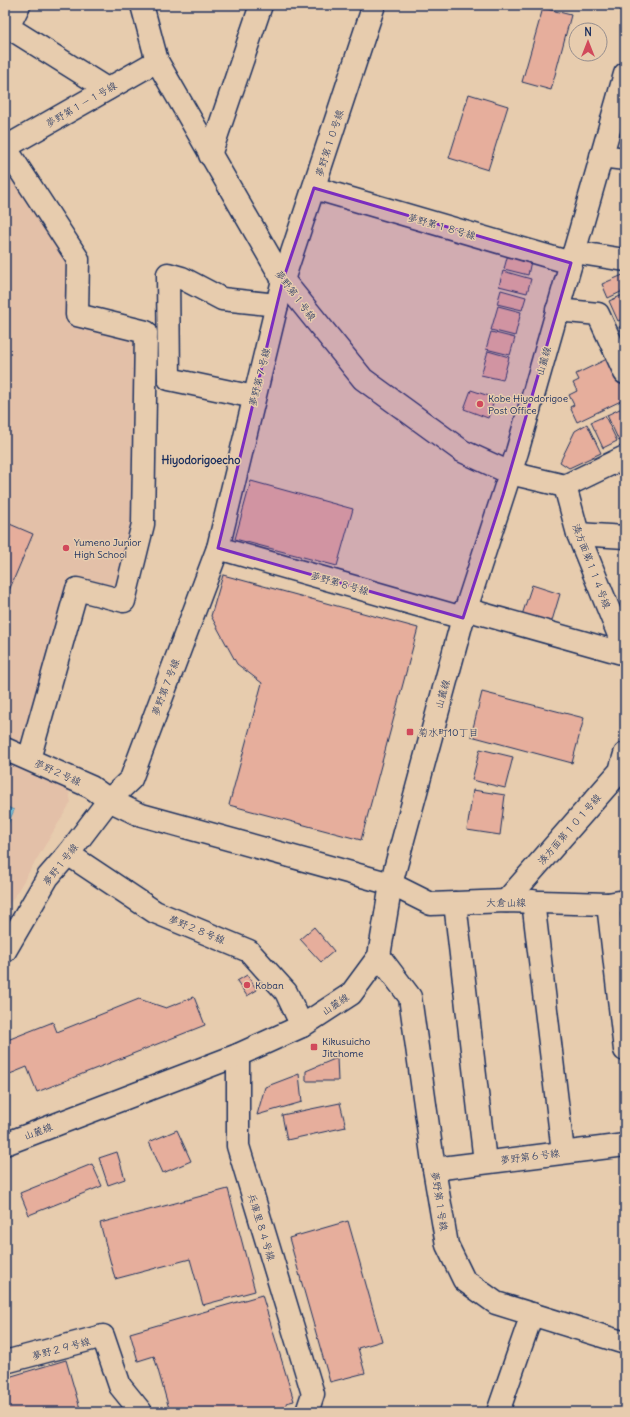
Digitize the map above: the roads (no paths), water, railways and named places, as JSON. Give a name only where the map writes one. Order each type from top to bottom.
[{"type":"street","points":[[19,5],[8,27],[107,89]]},
{"type":"street","name":"夢野第１号線","points":[[142,5],[157,61],[283,280],[363,379],[462,451],[510,473],[565,486]]},
{"type":"street","points":[[210,155],[261,5]]},
{"type":"street","name":"夢野第１０号線","points":[[283,280],[374,5]]},
{"type":"street","name":"夢野第１－１号線","points":[[6,147],[157,61]]},
{"type":"street","name":"山麓線","points":[[5,1144],[238,1055],[302,1026],[351,994],[379,956],[391,884],[464,614],[510,473],[625,74]]},
{"type":"street","points":[[6,147],[78,259],[77,315],[146,332],[143,524],[124,601],[77,589],[29,759]]},
{"type":"street","points":[[601,156],[625,159]]},
{"type":"street","name":"夢野第１８号線","points":[[314,188],[572,258],[625,260]]},
{"type":"street","points":[[254,397],[169,379],[168,274],[182,278],[222,299],[277,305]]},
{"type":"street","name":"夢野第７号線","points":[[109,800],[130,779],[218,548],[283,280]]},
{"type":"street","points":[[557,310],[598,314],[625,374]]},
{"type":"street","points":[[565,486],[625,457]]},
{"type":"street","name":"湊方面第１１４号線","points":[[565,486],[578,534],[619,635],[625,642]]},
{"type":"street","points":[[578,534],[625,537]]},
{"type":"street","name":"夢野第８号線","points":[[218,548],[464,614],[625,654]]},
{"type":"street","name":"夢野２号線","points":[[5,749],[92,787],[109,800]]},
{"type":"street","name":"湊方面第１０１号線","points":[[506,901],[620,771],[625,754]]},
{"type":"street","points":[[109,800],[138,814],[391,884]]},
{"type":"street","name":"夢野１号線","points":[[5,951],[48,877],[68,854],[109,800]]},
{"type":"street","name":"夢野２８号線","points":[[68,854],[155,912],[249,951],[286,992],[302,1026]]},
{"type":"street","name":"大倉山線","points":[[391,884],[431,904],[506,901],[616,903]]},
{"type":"street","points":[[533,902],[563,1152]]},
{"type":"street","points":[[455,903],[485,1162]]},
{"type":"street","points":[[616,903],[625,1050]]},
{"type":"street","name":"夢野第１号線","points":[[379,956],[410,997],[434,1169],[447,1245],[464,1280],[496,1303],[625,1342]]},
{"type":"street","name":"兵庫里８４号線","points":[[238,1055],[238,1146],[310,1403]]},
{"type":"street","name":"夢野第６号線","points":[[434,1169],[625,1145]]},
{"type":"street","points":[[498,1412],[532,1314]]},
{"type":"street","name":"夢野２９号線","points":[[5,1362],[103,1336],[120,1386],[141,1412]]},
{"type":"water","points":[[5,806],[14,810],[5,831]]},
{"type":"place","name":"Kobe Hiyodorigoe Post Office","points":[[480,404]]},
{"type":"place","name":"Yumeno Junior High School","points":[[66,548]]},
{"type":"place","name":"菊水町10丁目","points":[[410,732]]},
{"type":"place","name":"Koban","points":[[247,985]]},
{"type":"place","name":"Kikusuicho Jitchome","points":[[314,1047]]},
{"type":"district","name":"Hiyodorigoecho","points":[[201,460]]}]
